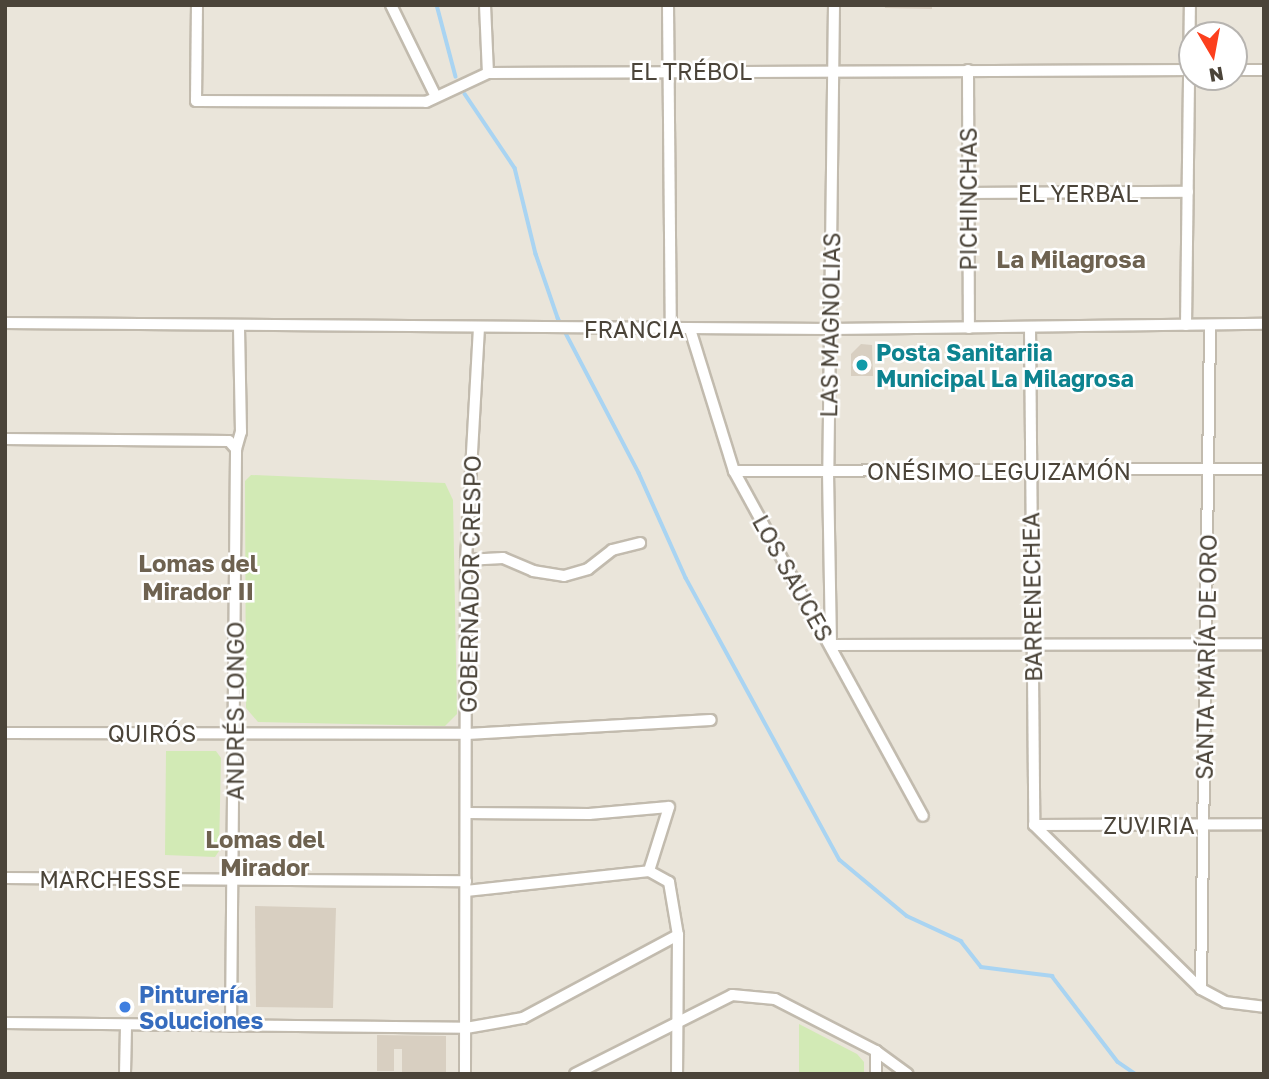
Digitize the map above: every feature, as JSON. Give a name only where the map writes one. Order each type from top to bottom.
[{"type":"street","name":"EL TRÉBOL","points":[[197,5],[196,101],[426,102],[488,73],[1178,70]]},
{"type":"street","points":[[391,5],[436,97]]},
{"type":"street","points":[[485,5],[488,73]]},
{"type":"street","points":[[668,5],[671,329]]},
{"type":"street","name":"LAS MAGNOLIAS","points":[[831,645],[828,472],[834,5]]},
{"type":"street","name":"PICHINCHAS","points":[[968,70],[969,328]]},
{"type":"street","points":[[1186,325],[1190,91]]},
{"type":"street","name":"EL YERBAL","points":[[968,193],[1188,192]]},
{"type":"street","name":"FRANCIA","points":[[5,323],[239,328],[830,330],[1264,324]]},
{"type":"street","name":"SANTA MARÍA DE ORO","points":[[1202,989],[1210,325]]},
{"type":"street","name":"BARRENECHEA","points":[[1030,327],[1034,825]]},
{"type":"street","name":"ANDRÉS LONGO","points":[[231,1026],[235,733],[232,445],[241,432],[239,328]]},
{"type":"street","name":"GOBERNADOR CRESPO","points":[[465,1074],[466,560],[479,329]]},
{"type":"street","name":"LOS SAUCES","points":[[690,329],[734,471],[923,816]]},
{"type":"street","points":[[5,439],[232,445]]},
{"type":"street","name":"ONÉSIMO LEGUIZAMÓN","points":[[734,471],[1264,469]]},
{"type":"street","points":[[466,560],[503,558],[533,571],[564,576],[588,569],[612,550],[640,543]]},
{"type":"street","points":[[831,645],[1264,644]]},
{"type":"street","name":"QUIRÓS","points":[[5,733],[467,734],[711,720]]},
{"type":"street","points":[[466,813],[589,814],[669,807],[649,872],[669,882],[678,935],[677,1074]]},
{"type":"street","name":"ZUVIRIA","points":[[1034,825],[1264,824]]},
{"type":"street","points":[[1034,825],[1202,989],[1225,1002],[1264,1007]]},
{"type":"street","name":"MARCHESSE","points":[[5,878],[466,886],[649,872]]},
{"type":"street","points":[[5,1023],[466,1028],[523,1018],[678,935]]},
{"type":"street","points":[[575,1074],[732,995],[775,999],[876,1051],[908,1074]]},
{"type":"street","points":[[125,1074],[127,1025]]},
{"type":"street","points":[[876,1051],[876,1074]]},
{"type":"shaded area","points":[[5,5],[1264,5],[1264,1074],[5,1074]]},
{"type":"green space","points":[[251,475],[445,483],[453,500],[457,714],[445,726],[258,722],[246,708],[245,481]]},
{"type":"green space","points":[[166,751],[216,751],[221,758],[219,851],[215,857],[165,855]]},
{"type":"green space","points":[[799,1024],[857,1054],[864,1062],[864,1074],[799,1074]]},
{"type":"building","points":[[885,5],[932,5],[932,9],[885,8]]},
{"type":"building","name":"Posta Sanitariia Municipal La Milagrosa","points":[[861,344],[872,345],[873,376],[851,376],[851,354]]},
{"type":"building","points":[[255,906],[336,908],[333,1008],[256,1007]]},
{"type":"building","points":[[377,1035],[446,1036],[446,1074],[402,1074],[402,1049],[394,1049],[394,1071],[377,1071]]},
{"type":"waterway","points":[[437,5],[456,77]]},
{"type":"waterway","points":[[465,94],[515,168],[536,254],[558,318],[639,473],[686,578],[840,860],[907,916],[961,941],[981,967],[1052,976],[1118,1062],[1136,1074]]},
{"type":"place","name":"Posta Sanitariia Municipal La Milagrosa","points":[[862,365]]},
{"type":"place","name":"Pinturería Soluciones","points":[[125,1007]]},
{"type":"district","name":"La Milagrosa","points":[[1071,259]]},
{"type":"district","name":"Lomas del Mirador II","points":[[198,577]]},
{"type":"district","name":"Lomas del Mirador","points":[[265,853]]}]
